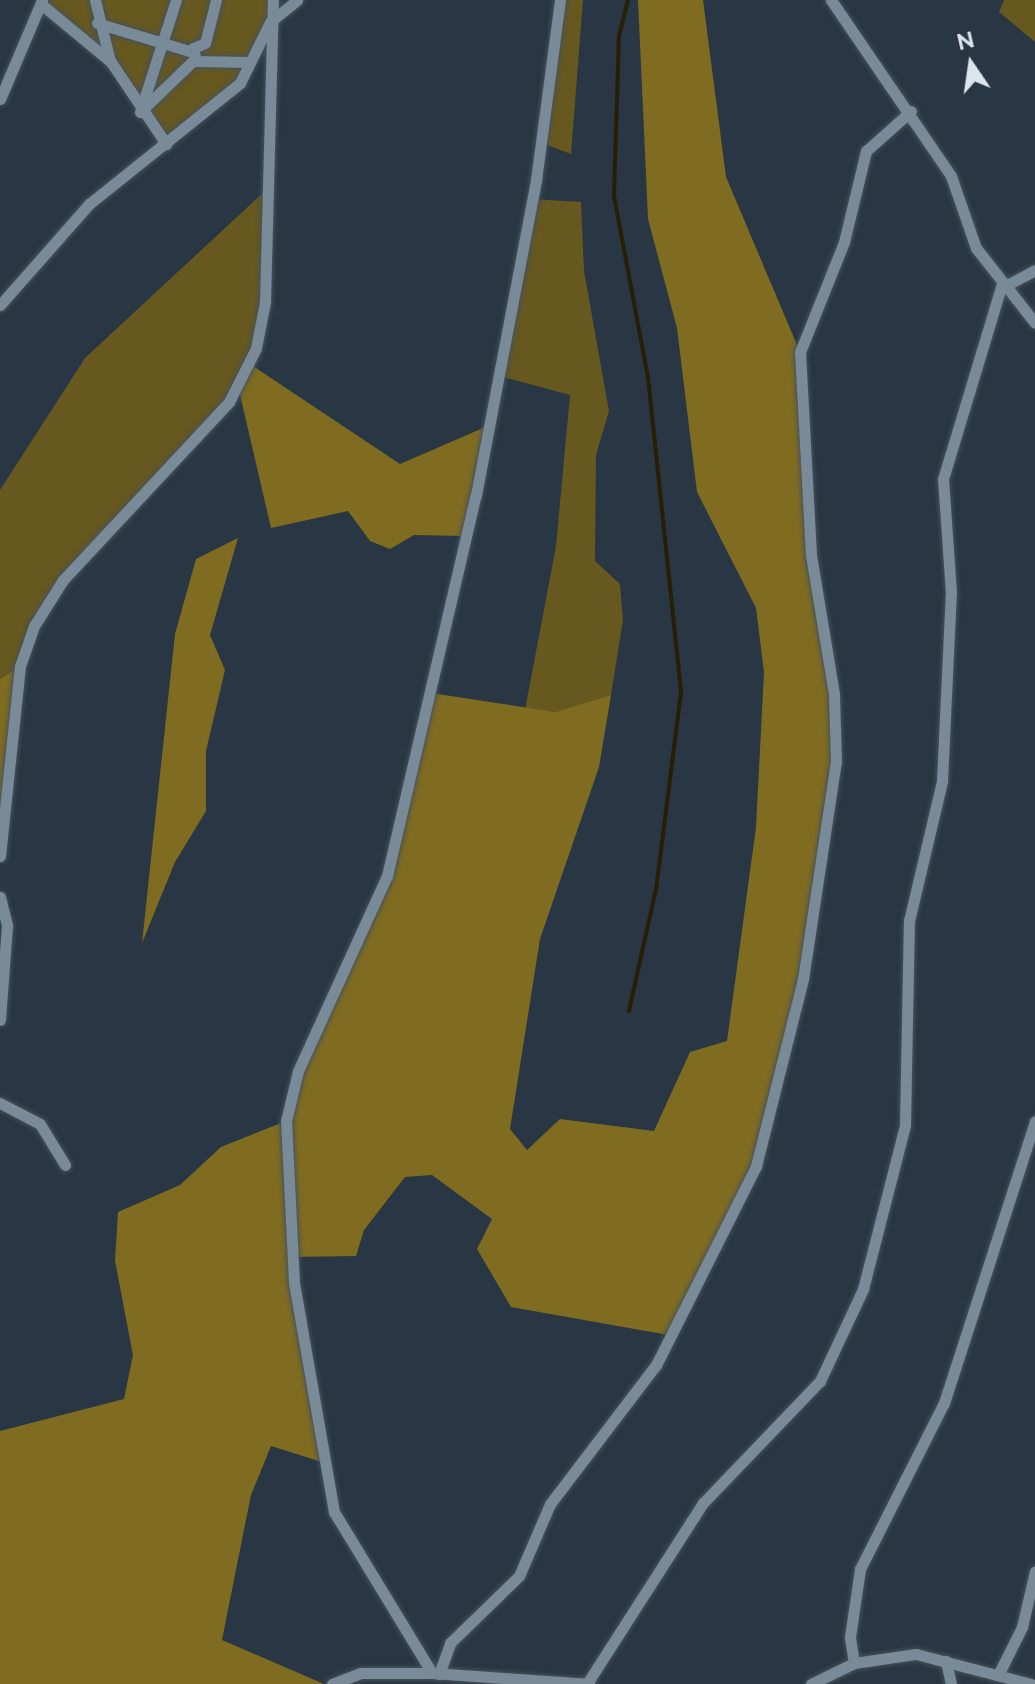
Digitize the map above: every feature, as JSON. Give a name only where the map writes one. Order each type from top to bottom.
[{"type":"street","points":[[95,0],[97,23],[111,62],[140,112],[166,144]]},
{"type":"street","points":[[140,112],[176,0]]},
{"type":"street","points":[[140,112],[205,43],[216,0]]},
{"type":"street","points":[[0,856],[20,666],[34,626],[63,580],[229,402],[256,348],[265,302],[270,22],[273,0]]},
{"type":"street","points":[[0,305],[80,213],[213,110],[249,62],[270,22],[297,0]]},
{"type":"street","points":[[435,1673],[334,1512],[294,1283],[286,1121],[298,1071],[383,889],[445,641],[521,268],[560,0]]},
{"type":"street","points":[[831,0],[911,111],[951,176],[976,248],[1035,323]]},
{"type":"street","points":[[0,99],[42,2],[111,62]]},
{"type":"street","points":[[97,23],[164,42],[194,56],[249,62]]},
{"type":"street","points":[[435,1673],[450,1643],[519,1576],[550,1504],[656,1365],[756,1166],[803,979],[836,762],[834,694],[811,555],[800,352],[844,242],[866,151],[911,111]]},
{"type":"street","points":[[332,1684],[360,1673],[435,1673],[589,1683],[703,1503],[820,1381],[863,1289],[905,1125],[909,921],[942,781],[951,593],[943,479],[1004,285],[1035,270]]},
{"type":"street","points":[[0,897],[7,926],[0,1020]]},
{"type":"street","points":[[0,1103],[40,1124],[65,1165]]},
{"type":"street","points":[[854,1663],[850,1637],[860,1569],[944,1403],[1035,1121]]},
{"type":"street","points":[[998,1675],[1022,1627],[1035,1571]]},
{"type":"street","points":[[811,1684],[854,1663],[916,1654],[1031,1684]]},
{"type":"street","points":[[946,1661],[951,1684]]},
{"type":"shaded area","points":[[42,0],[273,0],[241,84],[171,147],[147,125],[121,77]]},
{"type":"shaded area","points":[[560,0],[583,0],[571,154],[542,143]]},
{"type":"shaded area","points":[[638,0],[703,0],[726,177],[800,352],[811,555],[836,734],[803,979],[756,1166],[674,1336],[511,1307],[477,1249],[492,1219],[432,1175],[405,1177],[364,1230],[356,1256],[292,1257],[322,1462],[271,1446],[251,1495],[222,1640],[324,1684],[0,1684],[0,1431],[124,1399],[133,1355],[115,1261],[118,1212],[180,1185],[221,1147],[286,1121],[298,1071],[379,901],[431,693],[555,712],[611,695],[599,767],[540,939],[510,1129],[527,1150],[560,1119],[654,1131],[690,1052],[727,1041],[756,827],[764,672],[756,608],[697,492],[677,328],[648,219]]},
{"type":"shaded area","points":[[1004,0],[1035,0],[1035,42],[999,12]]},
{"type":"shaded area","points":[[266,190],[263,322],[229,402],[63,580],[20,666],[0,679],[0,490],[85,358]]},
{"type":"shaded area","points":[[533,199],[581,202],[584,271],[609,411],[596,455],[595,561],[620,584],[623,620],[611,695],[555,712],[525,710],[556,546],[570,395],[500,376]]},
{"type":"shaded area","points":[[250,364],[400,464],[490,425],[467,536],[414,535],[390,549],[370,541],[348,511],[271,528],[238,386]]},
{"type":"shaded area","points":[[238,538],[210,635],[225,670],[206,751],[206,811],[175,862],[142,943],[175,634],[196,559]]},
{"type":"shaded area","points":[[20,666],[0,856],[0,679]]},
{"type":"waterway","points":[[628,0],[619,35],[614,196],[648,377],[681,692],[656,889],[629,1011]]}]
